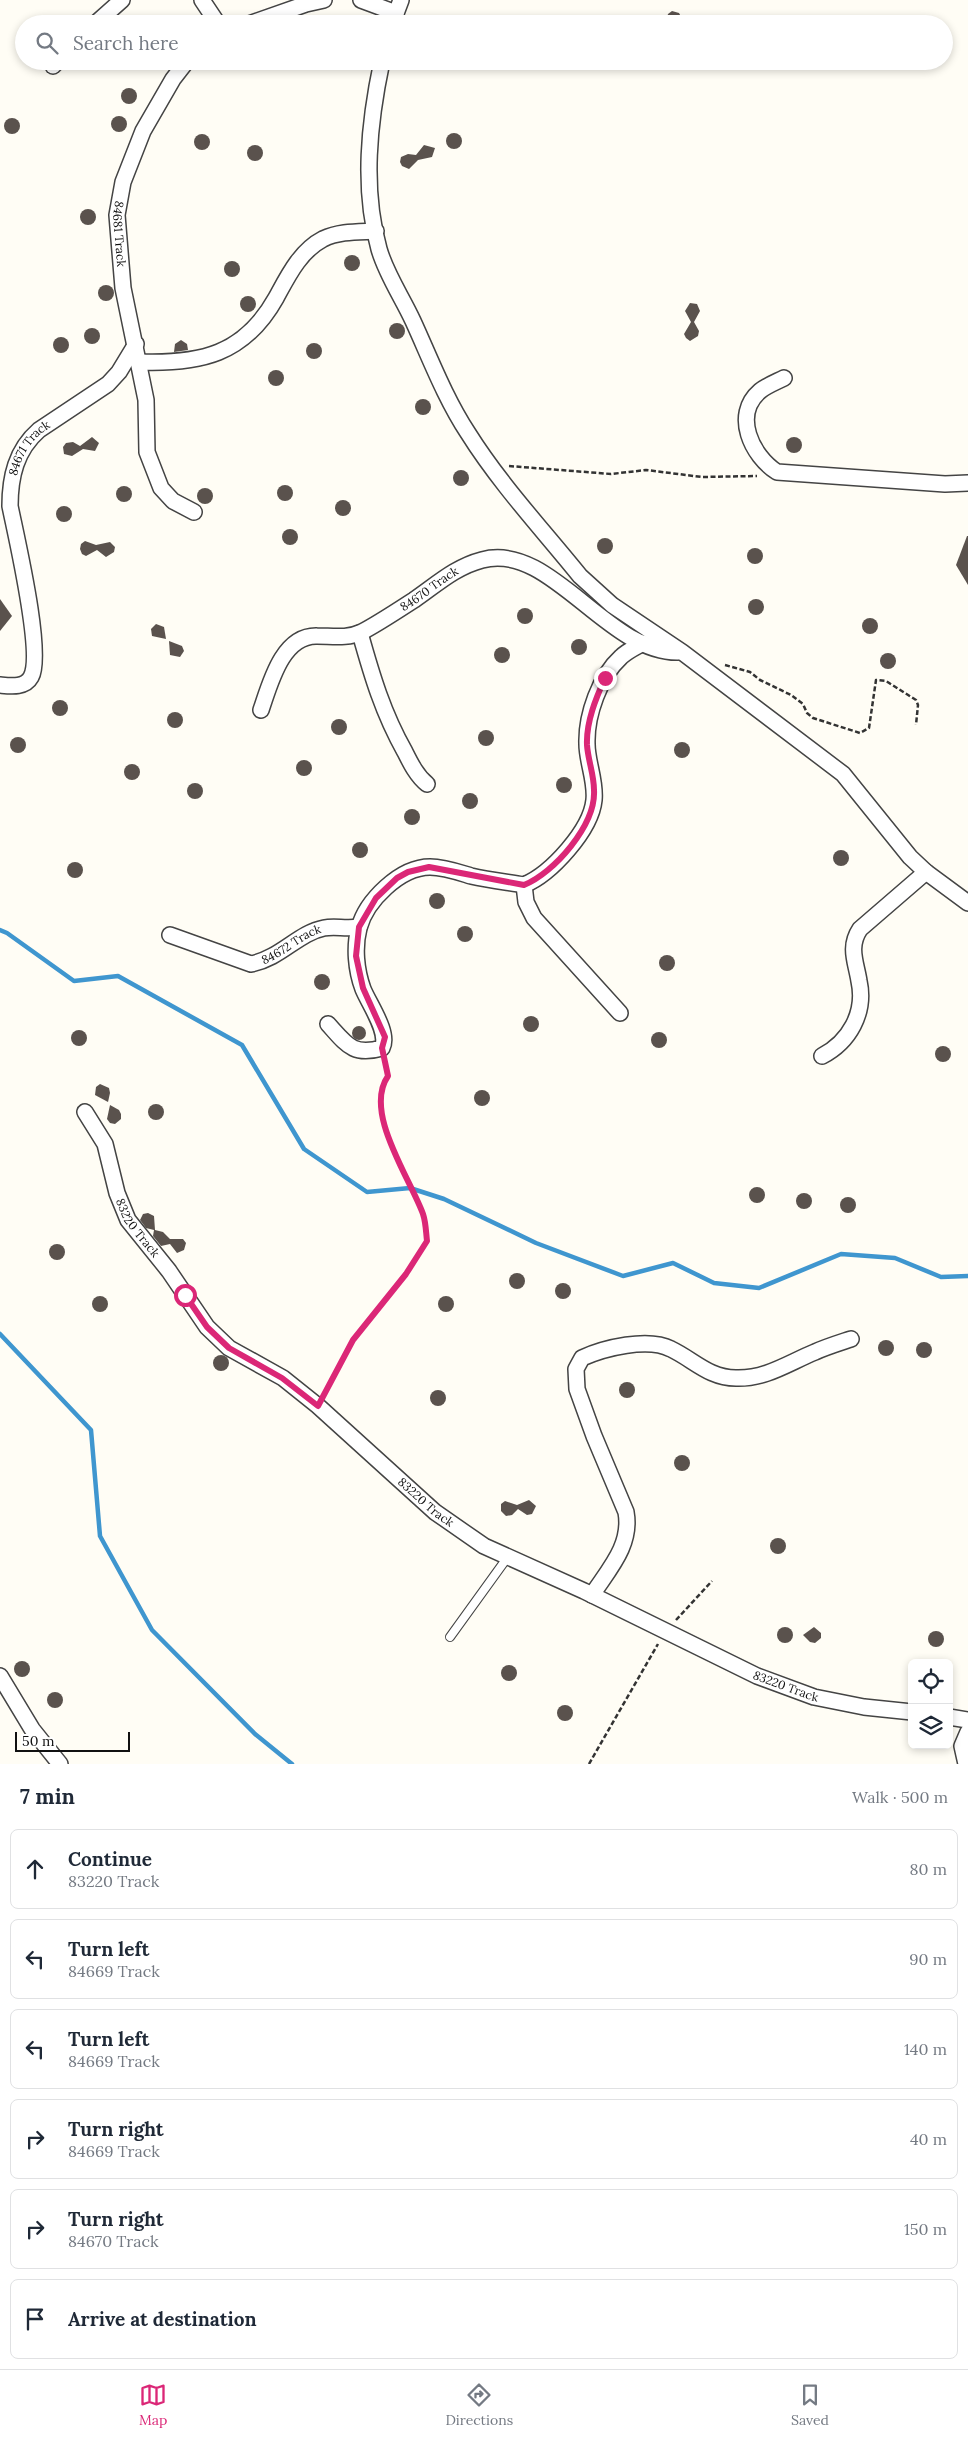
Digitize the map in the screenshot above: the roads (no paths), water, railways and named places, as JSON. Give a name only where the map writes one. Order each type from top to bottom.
[{"type":"street","points":[[105,15],[122,0]]},
{"type":"street","points":[[202,0],[212,15]]},
{"type":"street","points":[[275,15],[324,0]]},
{"type":"street","points":[[361,0],[396,12]]},
{"type":"street","name":"84681 Track","points":[[180,70],[143,131],[130,160],[119,199],[117,215],[123,288],[129,322],[140,362],[146,400],[146,445],[153,472],[167,496],[194,512]]},
{"type":"street","points":[[380,70],[370,137],[370,191],[379,248],[388,273],[454,410],[490,465],[580,576],[595,591],[612,605],[682,652],[843,774],[910,857],[926,872],[968,903]]},
{"type":"street","points":[[140,362],[194,361],[229,348],[261,321],[287,276],[310,248],[334,235],[376,232]]},
{"type":"street","name":"84671 Track","points":[[0,685],[20,686],[26,683],[31,678],[34,663],[28,597],[10,506],[10,491],[16,462],[30,438],[39,430],[108,384],[119,372],[136,344]]},
{"type":"street","points":[[784,378],[760,391],[750,405],[747,417],[747,432],[751,442],[761,459],[777,472],[945,484],[968,483]]},
{"type":"street","name":"84670 Track","points":[[262,710],[278,666],[297,641],[314,635],[340,637],[360,632],[414,600],[449,574],[465,565],[496,557],[522,563],[540,572],[574,594],[608,624],[643,643],[666,651],[682,652]]},
{"type":"street","points":[[360,632],[376,690],[390,727],[415,770],[427,784]]},
{"type":"street","points":[[328,1024],[354,1050],[368,1051],[382,1048],[385,1037],[363,988],[356,956],[359,927],[376,898],[389,884],[408,872],[429,867],[524,885],[544,874],[570,847],[590,814],[594,790],[587,744],[592,713],[605,678],[613,665],[622,656],[643,643]]},
{"type":"street","points":[[822,1056],[843,1042],[850,1033],[858,1011],[860,993],[852,948],[855,936],[860,929],[926,872]]},
{"type":"street","points":[[524,885],[526,902],[534,918],[620,1013]]},
{"type":"street","name":"84672 Track","points":[[170,935],[251,964],[277,955],[296,942],[323,928],[346,929],[359,927]]},
{"type":"street","name":"83220 Track","points":[[85,1112],[105,1144],[117,1193],[128,1220],[169,1271],[207,1327],[229,1348],[282,1378],[318,1406],[435,1512],[484,1546],[507,1558],[592,1594],[757,1676],[793,1690],[864,1707],[908,1712]]},
{"type":"street","points":[[592,1594],[624,1545],[628,1523],[626,1512],[594,1436],[578,1389],[576,1369],[582,1358],[590,1354],[646,1344],[669,1348],[712,1374],[726,1378],[747,1378],[772,1372],[813,1352],[851,1339]]},
{"type":"street","points":[[0,1676],[27,1722],[60,1764]]},
{"type":"street","points":[[953,1718],[968,1720]]},
{"type":"street","points":[[966,1764],[962,1746],[968,1732]]},
{"type":"lane","points":[[450,1637],[507,1558]]},
{"type":"waterway","points":[[0,930],[7,933],[74,981],[118,976],[242,1045],[304,1149],[367,1192],[410,1188],[444,1199],[536,1243],[623,1276],[673,1263],[714,1283],[759,1288],[841,1254],[895,1258],[941,1277],[968,1276]]},
{"type":"waterway","points":[[0,1334],[91,1430],[100,1536],[152,1630],[255,1734],[292,1764]]}]
